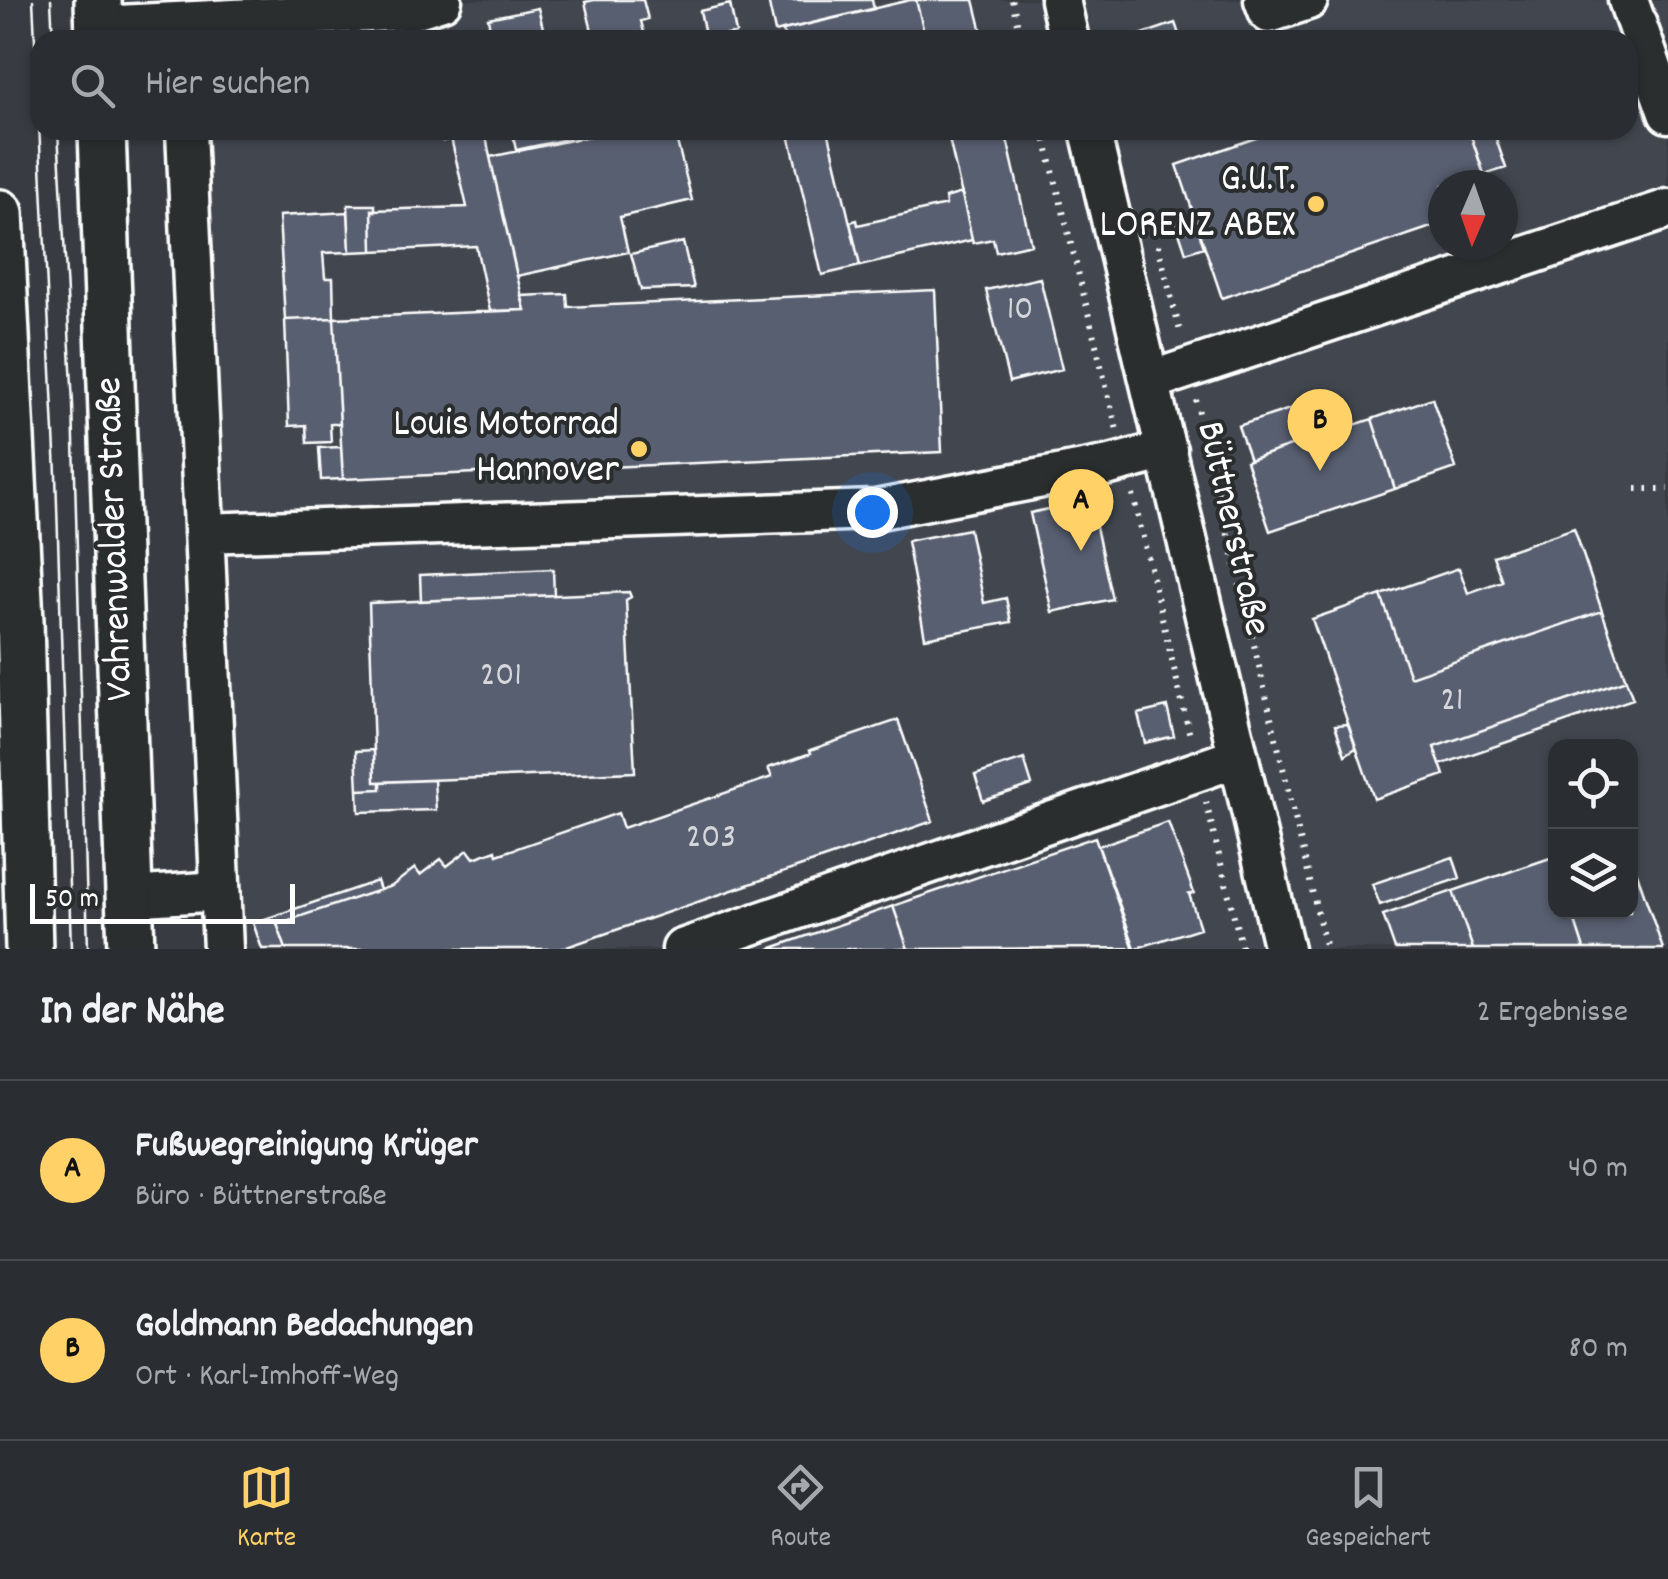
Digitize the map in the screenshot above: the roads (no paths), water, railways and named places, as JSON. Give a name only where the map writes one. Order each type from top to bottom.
[{"type":"main road","name":"Vahrenwalder Straße","points":[[102,140],[131,949]]},
{"type":"main road","points":[[0,213],[10,621],[29,949]]},
{"type":"street","points":[[191,30],[395,6],[411,10],[442,0]]},
{"type":"street","points":[[1060,0],[1067,30]]},
{"type":"street","points":[[1264,0],[1269,13],[1308,0]]},
{"type":"street","points":[[1628,0],[1668,113]]},
{"type":"street","points":[[99,22],[173,30]]},
{"type":"street","points":[[186,140],[223,949]]},
{"type":"street","name":"Büttnerstraße","points":[[1092,140],[1239,757],[1274,946]]},
{"type":"street","points":[[1150,382],[1668,209]]},
{"type":"street","points":[[204,533],[875,510],[1166,450]]},
{"type":"street","points":[[682,949],[1239,757]]},
{"type":"street","points":[[129,897],[220,890]]},
{"type":"tram line","points":[[33,0],[34,30]]},
{"type":"tram line","points":[[51,0],[52,30]]},
{"type":"tram line","points":[[40,140],[56,474],[71,949]]},
{"type":"tram line","points":[[59,140],[73,404],[88,949]]},
{"type":"place","name":"G.U.T. LORENZ ABEX","points":[[1316,204]]},
{"type":"place","name":"Louis Motorrad Hannover","points":[[639,449]]},
{"type":"place","name":"Goldmann Bedachungen","points":[[1320,471]]},
{"type":"place","name":"Fußwegreinigung Krüger","points":[[1081,551]]}]
